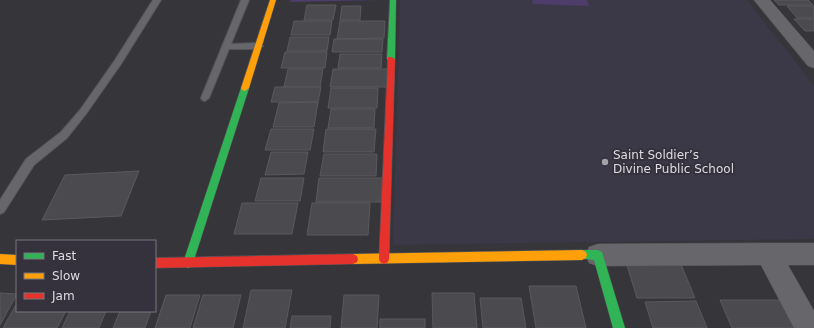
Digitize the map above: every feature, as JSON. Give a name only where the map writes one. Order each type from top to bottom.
[{"type":"street","points":[[188,263],[273,0]]},
{"type":"street","points":[[384,260],[393,0]]},
{"type":"street","points":[[762,0],[814,62]]},
{"type":"street","points":[[797,42],[814,41]]},
{"type":"street","points":[[768,254],[809,328]]},
{"type":"street","points":[[156,263],[598,255],[814,254]]},
{"type":"street","points":[[598,255],[619,328]]},
{"type":"street","points":[[0,260],[16,260]]},
{"type":"lane","points":[[0,209],[30,162],[64,135],[83,112],[118,62],[157,0]]},
{"type":"lane","points":[[205,98],[245,0]]},
{"type":"lane","points":[[226,47],[258,46]]},
{"type":"shaded area","points":[[291,0],[381,0],[290,2]]},
{"type":"shaded area","name":"Saint Soldier’s Divine Public School","points":[[400,0],[747,0],[814,85],[814,239],[393,245]]},
{"type":"shaded area","points":[[532,0],[587,0],[589,6],[533,4]]},
{"type":"building","points":[[774,0],[808,0],[813,5],[779,5]]},
{"type":"building","points":[[307,5],[336,5],[333,20],[304,20]]},
{"type":"building","points":[[342,6],[361,6],[360,20],[340,20]]},
{"type":"building","points":[[787,6],[814,6],[814,18],[797,18]]},
{"type":"building","points":[[794,19],[814,19],[814,31],[805,31]]},
{"type":"building","points":[[294,21],[332,21],[330,35],[291,35]]},
{"type":"building","points":[[340,21],[385,21],[384,38],[337,39]]},
{"type":"building","points":[[290,37],[329,37],[327,51],[287,51]]},
{"type":"building","points":[[334,39],[383,39],[382,52],[332,52]]},
{"type":"building","points":[[285,52],[327,52],[325,68],[281,68]]},
{"type":"building","points":[[340,54],[382,54],[381,68],[338,68]]},
{"type":"building","points":[[288,69],[323,69],[320,87],[284,87]]},
{"type":"building","points":[[333,69],[390,69],[389,87],[330,87]]},
{"type":"building","points":[[275,87],[321,87],[318,102],[271,102]]},
{"type":"building","points":[[331,88],[378,88],[377,108],[328,108]]},
{"type":"building","points":[[318,102],[314,127],[273,127],[279,103]]},
{"type":"building","points":[[331,109],[375,109],[374,128],[328,128]]},
{"type":"building","points":[[271,129],[314,129],[310,150],[265,150]]},
{"type":"building","points":[[326,129],[376,129],[374,152],[323,152]]},
{"type":"building","points":[[271,152],[308,152],[304,174],[265,175]]},
{"type":"building","points":[[324,154],[377,154],[376,176],[320,176]]},
{"type":"building","points":[[139,171],[121,216],[42,220],[65,175]]},
{"type":"building","points":[[261,178],[304,178],[300,201],[255,201]]},
{"type":"building","points":[[319,178],[382,178],[381,202],[316,202]]},
{"type":"building","points":[[242,203],[298,203],[292,234],[234,234]]},
{"type":"building","points":[[312,203],[370,203],[368,235],[307,235]]},
{"type":"building","points":[[626,262],[680,262],[695,298],[637,298]]},
{"type":"building","points":[[529,286],[576,286],[586,328],[536,328]]},
{"type":"building","points":[[251,290],[292,290],[285,328],[243,328]]},
{"type":"building","points":[[0,293],[16,294],[16,296],[0,325]]},
{"type":"building","points":[[432,293],[474,293],[477,328],[433,328]]},
{"type":"building","points":[[166,295],[200,295],[190,328],[155,328]]},
{"type":"building","points":[[203,295],[241,295],[233,328],[193,328]]},
{"type":"building","points":[[344,295],[379,295],[377,328],[341,328]]},
{"type":"building","points":[[480,298],[521,298],[526,328],[483,328]]},
{"type":"building","points":[[720,300],[785,300],[799,328],[732,328]]},
{"type":"building","points":[[696,301],[707,328],[653,328],[645,302]]},
{"type":"building","points":[[16,305],[16,312],[65,312],[57,328],[3,328]]},
{"type":"building","points":[[70,312],[106,312],[99,328],[62,328]]},
{"type":"building","points":[[120,312],[151,312],[145,328],[113,328]]},
{"type":"building","points":[[292,316],[331,316],[330,328],[290,328]]},
{"type":"building","points":[[380,319],[425,319],[425,328],[380,328]]},
{"type":"traffic: fast","points":[[391,59],[393,0]]},
{"type":"traffic: fast","points":[[188,263],[245,88]]},
{"type":"traffic: fast","points":[[582,255],[598,255],[619,328]]},
{"type":"traffic: slow","points":[[245,88],[273,0]]},
{"type":"traffic: slow","points":[[353,259],[582,255]]},
{"type":"traffic: slow","points":[[0,259],[16,260]]},
{"type":"traffic: jam","points":[[384,259],[391,59]]},
{"type":"traffic: jam","points":[[156,263],[353,259]]},
{"type":"place","name":"Saint Soldier’s Divine Public School","points":[[605,162]]}]
